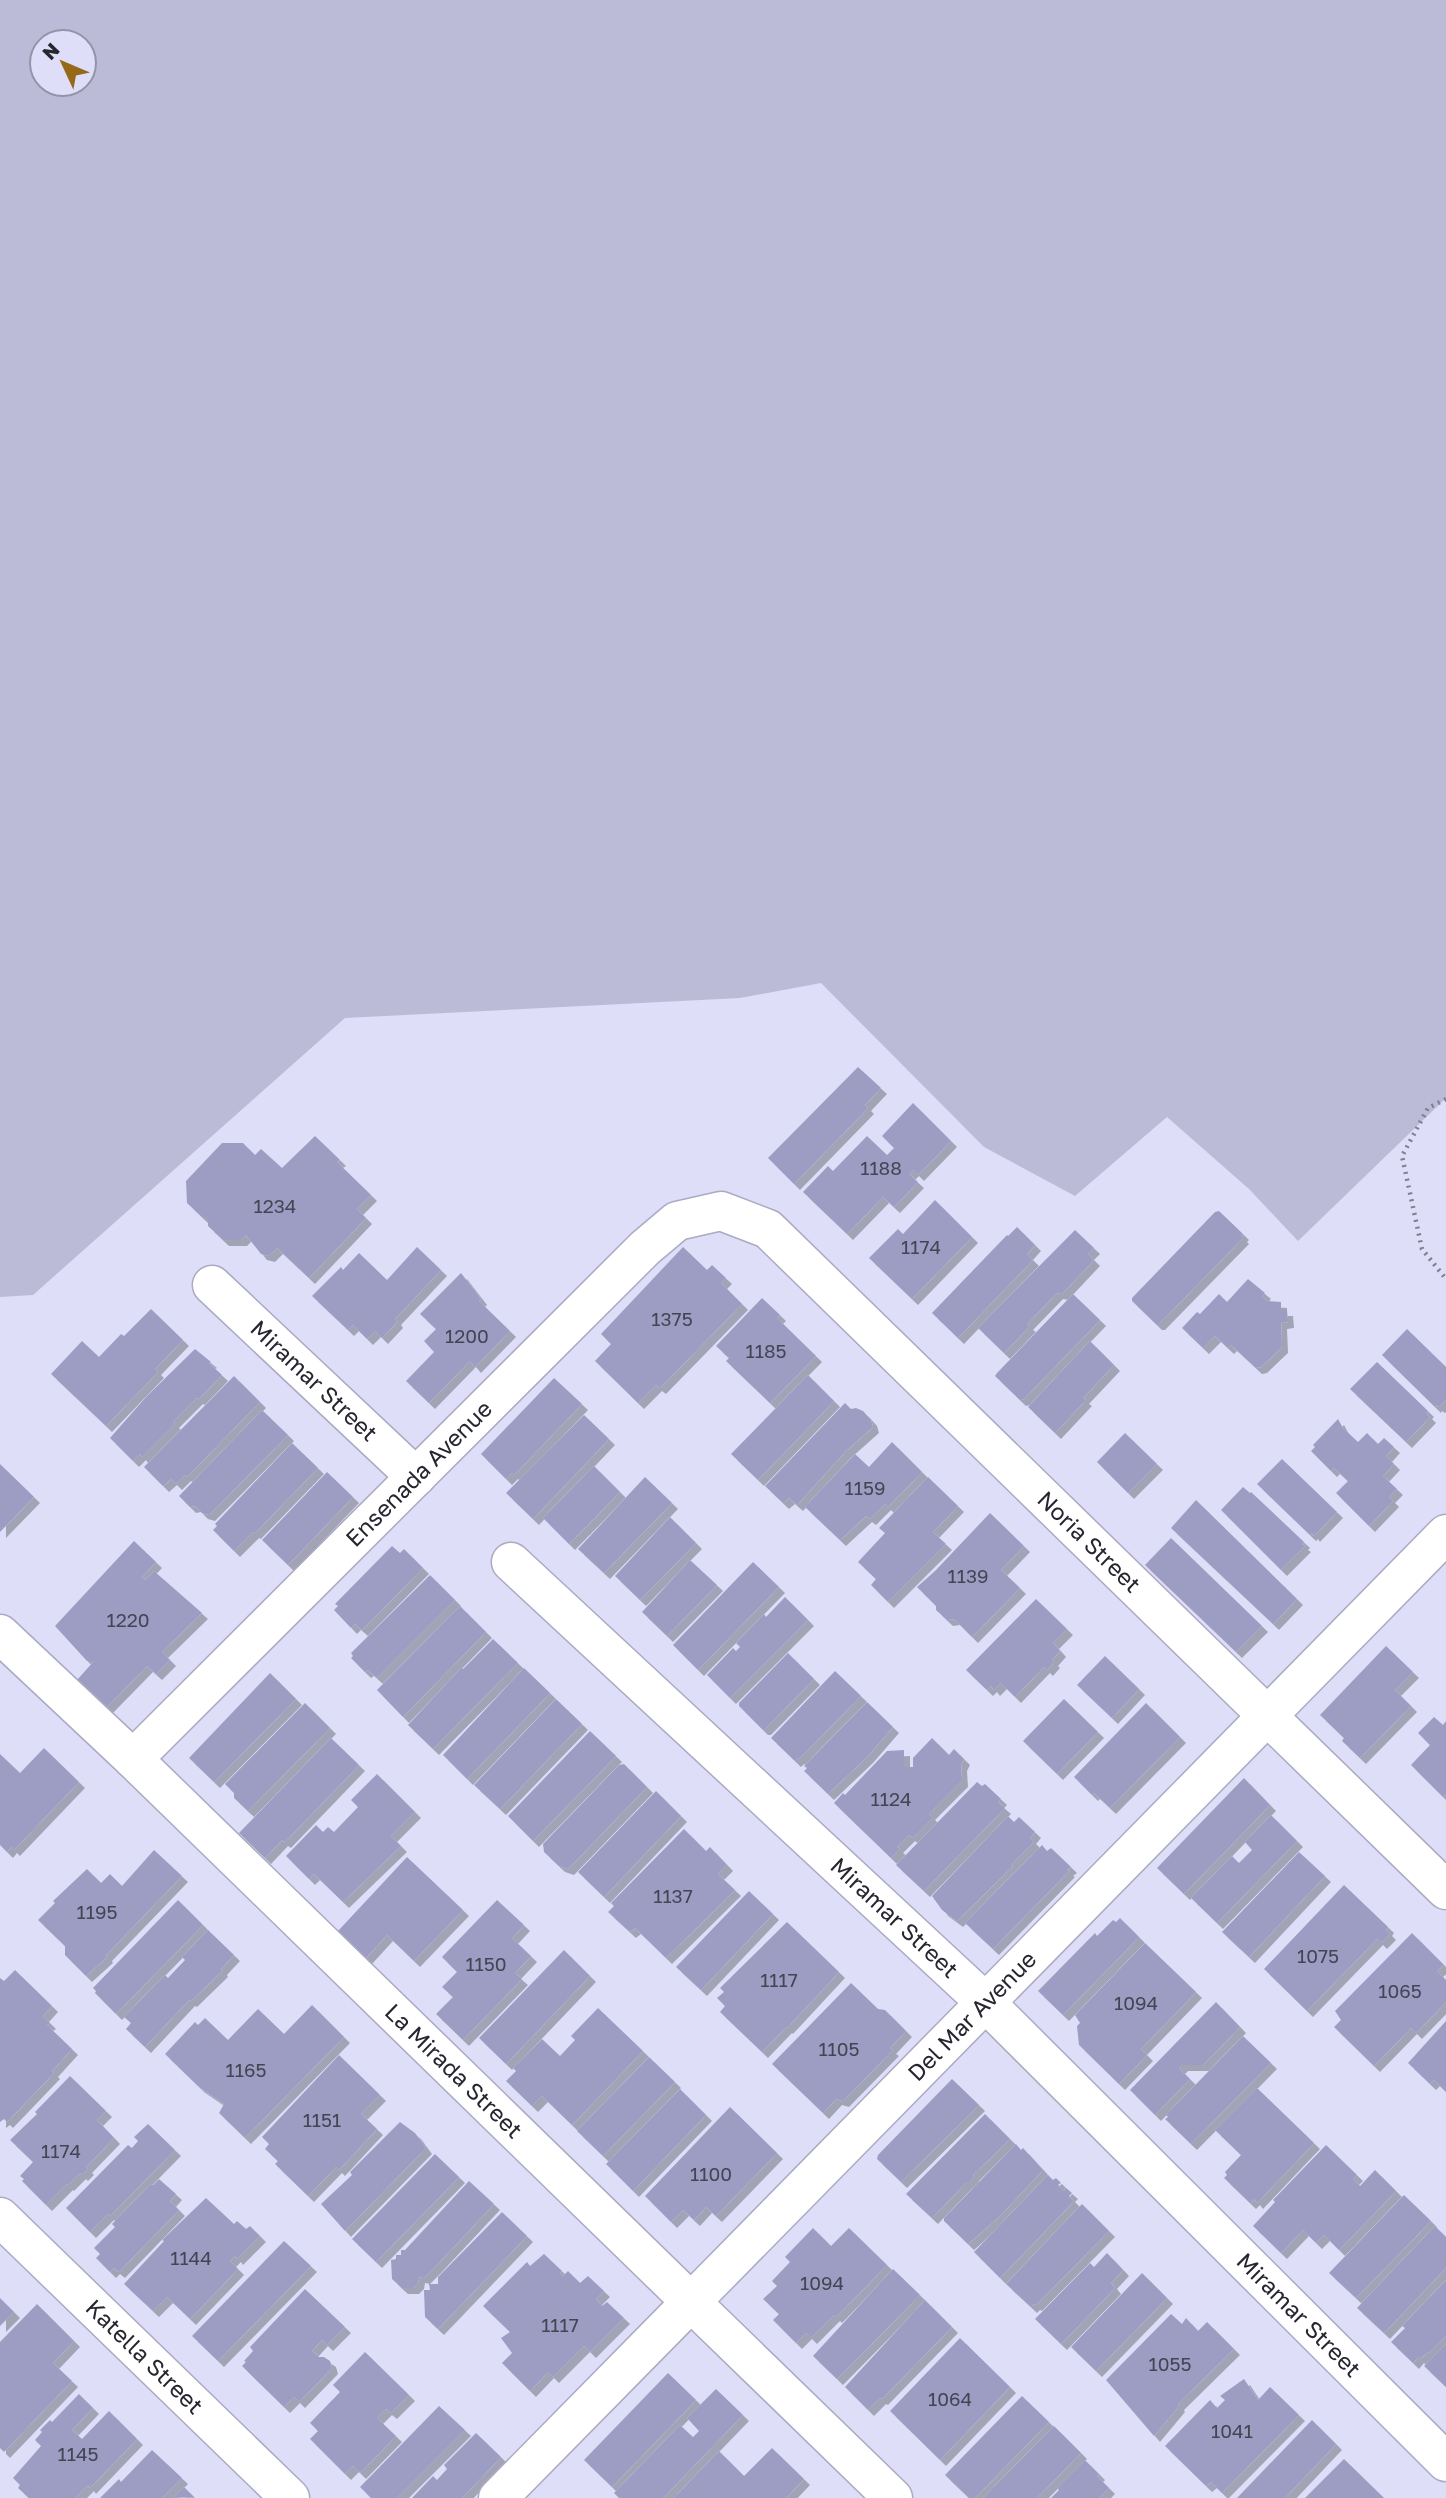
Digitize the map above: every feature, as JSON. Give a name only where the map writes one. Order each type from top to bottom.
[{"type":"street","name":"Ensenada Avenue","points":[[133,1759],[645,1248],[677,1221],[720,1210]]},
{"type":"street","name":"Noria Street","points":[[720,1210],[768,1229],[1446,1890]]},
{"type":"street","name":"Miramar Street","points":[[212,1285],[416,1477]]},
{"type":"street","name":"Del Mar Avenue","points":[[498,2498],[1446,1534]]},
{"type":"street","name":"Miramar Street","points":[[511,1562],[985,2002],[1446,2462]]},
{"type":"street","name":"La Mirada Street","points":[[4,1641],[133,1759],[893,2498]]},
{"type":"street","name":"Katella Street","points":[[0,2217],[290,2498]]},
{"type":"path","points":[[1446,1099],[1428,1108],[1402,1156],[1422,1249],[1446,1279]]},
{"type":"shaded area","points":[[0,0],[1446,0],[1446,1098],[1298,1241],[1249,1189],[1167,1117],[1075,1196],[984,1147],[821,983],[740,998],[345,1018],[33,1295],[0,1297]]},
{"type":"building","points":[[858,1067],[881,1088],[865,1105],[868,1108],[794,1184],[768,1158]]},
{"type":"building","points":[[913,1103],[951,1141],[918,1175],[913,1170],[909,1174],[918,1182],[894,1207],[883,1197],[847,1234],[803,1192],[828,1166],[833,1171],[867,1136],[887,1155],[894,1148],[882,1136]]},
{"type":"building","points":[[315,1136],[371,1195],[357,1209],[366,1218],[309,1278],[277,1248],[269,1256],[261,1254],[246,1235],[241,1240],[223,1240],[208,1226],[208,1217],[202,1217],[187,1203],[186,1181],[222,1143],[243,1143],[255,1155],[261,1149],[282,1168]]},
{"type":"building","points":[[935,1200],[972,1237],[912,1299],[869,1258],[898,1229],[903,1234]]},
{"type":"building","points":[[1219,1211],[1243,1234],[1243,1238],[1159,1324],[1156,1324],[1132,1298],[1215,1212]]},
{"type":"building","points":[[1017,1227],[1035,1245],[1027,1254],[1033,1260],[958,1338],[932,1313]]},
{"type":"building","points":[[1075,1230],[1094,1248],[1088,1254],[1094,1260],[1062,1294],[1057,1293],[1027,1324],[1030,1326],[1004,1353],[978,1328]]},
{"type":"building","points":[[417,1247],[441,1270],[395,1319],[397,1322],[382,1338],[375,1331],[367,1339],[353,1325],[348,1330],[312,1296],[359,1253],[387,1280]]},
{"type":"building","points":[[683,1247],[707,1270],[712,1265],[726,1278],[721,1283],[742,1304],[660,1388],[656,1385],[638,1403],[595,1361],[611,1344],[601,1334]]},
{"type":"building","points":[[461,1273],[481,1299],[479,1301],[510,1331],[475,1367],[470,1361],[429,1403],[406,1381],[434,1352],[424,1341],[436,1329],[420,1314]]},
{"type":"building","points":[[1248,1279],[1265,1293],[1262,1296],[1267,1301],[1281,1302],[1281,1310],[1287,1310],[1288,1322],[1281,1323],[1282,1347],[1261,1367],[1256,1368],[1231,1345],[1228,1348],[1215,1336],[1203,1348],[1182,1328],[1219,1294],[1227,1302]]},
{"type":"building","points":[[1073,1294],[1100,1320],[1024,1399],[1020,1400],[995,1376]]},
{"type":"building","points":[[762,1298],[780,1315],[777,1318],[816,1356],[770,1403],[726,1361],[729,1358],[716,1346]]},
{"type":"building","points":[[151,1309],[183,1340],[155,1369],[158,1372],[106,1426],[51,1374],[82,1341],[99,1357]]},
{"type":"building","points":[[1407,1329],[1446,1367],[1446,1400],[1439,1407],[1435,1407],[1382,1355]]},
{"type":"building","points":[[1090,1341],[1114,1365],[1055,1433],[1028,1407]]},
{"type":"building","points":[[195,1349],[222,1375],[173,1422],[175,1424],[142,1457],[140,1454],[133,1461],[110,1438],[146,1397]]},
{"type":"building","points":[[1377,1362],[1428,1411],[1426,1413],[1430,1417],[1406,1442],[1350,1389]]},
{"type":"building","points":[[808,1375],[834,1401],[758,1480],[731,1454]]},
{"type":"building","points":[[234,1376],[260,1402],[187,1477],[185,1475],[176,1484],[171,1479],[163,1486],[144,1467]]},
{"type":"building","points":[[554,1378],[582,1404],[514,1475],[512,1473],[506,1479],[481,1454]]},
{"type":"building","points":[[845,1403],[851,1409],[863,1411],[873,1427],[846,1451],[797,1505],[789,1498],[783,1503],[765,1486]]},
{"type":"building","points":[[262,1410],[288,1435],[209,1515],[202,1513],[195,1506],[190,1507],[179,1496]]},
{"type":"building","points":[[584,1415],[609,1439],[533,1519],[506,1493]]},
{"type":"building","points":[[1338,1419],[1343,1428],[1358,1442],[1367,1433],[1378,1444],[1384,1438],[1394,1447],[1386,1456],[1394,1464],[1383,1476],[1397,1489],[1389,1497],[1393,1501],[1369,1526],[1336,1493],[1348,1481],[1334,1468],[1331,1471],[1311,1451],[1315,1447],[1313,1445]]},
{"type":"building","points":[[1125,1433],[1157,1464],[1128,1493],[1097,1462]]},
{"type":"building","points":[[892,1442],[922,1472],[888,1507],[885,1504],[870,1519],[866,1516],[840,1540],[805,1507],[855,1454],[869,1467]]},
{"type":"building","points":[[292,1443],[318,1468],[234,1551],[213,1530],[217,1526],[215,1524]]},
{"type":"building","points":[[1282,1459],[1337,1512],[1314,1536],[1257,1484]]},
{"type":"building","points":[[0,1464],[34,1497],[0,1532]]},
{"type":"building","points":[[594,1466],[620,1492],[569,1544],[543,1518]]},
{"type":"building","points":[[327,1472],[353,1497],[288,1565],[262,1540]]},
{"type":"building","points":[[645,1477],[672,1503],[604,1573],[578,1549]]},
{"type":"building","points":[[928,1477],[958,1506],[933,1532],[946,1544],[888,1602],[871,1585],[876,1579],[858,1562],[885,1533],[879,1528]]},
{"type":"building","points":[[1243,1487],[1304,1542],[1302,1544],[1305,1546],[1281,1570],[1221,1510]]},
{"type":"building","points":[[1196,1500],[1297,1599],[1273,1624],[1171,1528]]},
{"type":"building","points":[[990,1513],[1024,1546],[1001,1570],[1020,1588],[972,1637],[954,1619],[947,1620],[936,1610],[936,1606],[917,1587]]},
{"type":"building","points":[[670,1517],[696,1543],[640,1600],[615,1576]]},
{"type":"building","points":[[1171,1538],[1262,1626],[1236,1652],[1145,1565]]},
{"type":"building","points":[[134,1541],[156,1562],[142,1577],[145,1580],[154,1571],[202,1613],[162,1652],[170,1660],[156,1674],[147,1666],[106,1708],[77,1680],[94,1661],[87,1661],[55,1626]]},
{"type":"building","points":[[392,1546],[400,1553],[404,1549],[423,1568],[362,1630],[355,1624],[351,1628],[334,1610],[338,1606],[335,1604]]},
{"type":"building","points":[[690,1560],[717,1585],[667,1636],[642,1612]]},
{"type":"building","points":[[753,1562],[779,1587],[698,1670],[673,1645]]},
{"type":"building","points":[[430,1575],[455,1600],[377,1678],[368,1670],[365,1672],[351,1658],[351,1653]]},
{"type":"building","points":[[785,1597],[808,1620],[730,1698],[707,1675],[733,1648],[736,1651],[740,1647],[736,1643]]},
{"type":"building","points":[[1036,1599],[1067,1629],[1053,1643],[1060,1651],[1047,1670],[1044,1667],[1015,1697],[1001,1683],[994,1690],[991,1686],[987,1690],[966,1670]]},
{"type":"building","points":[[460,1606],[486,1632],[403,1717],[377,1690]]},
{"type":"building","points":[[493,1639],[518,1663],[433,1749],[408,1725],[462,1667],[463,1669]]},
{"type":"building","points":[[1386,1646],[1413,1672],[1395,1690],[1411,1706],[1360,1758],[1320,1715]]},
{"type":"building","points":[[788,1653],[814,1679],[762,1729],[739,1703]]},
{"type":"building","points":[[1105,1656],[1139,1689],[1112,1718],[1077,1685]]},
{"type":"building","points":[[524,1668],[550,1693],[467,1779],[443,1755]]},
{"type":"building","points":[[835,1671],[861,1696],[795,1761],[771,1738]]},
{"type":"building","points":[[270,1673],[296,1699],[214,1782],[189,1758]]},
{"type":"building","points":[[556,1699],[582,1724],[500,1809],[474,1785]]},
{"type":"building","points":[[1064,1699],[1098,1732],[1057,1774],[1023,1741]]},
{"type":"building","points":[[867,1702],[893,1727],[867,1757],[828,1794],[804,1771],[807,1768],[804,1766]]},
{"type":"building","points":[[305,1703],[330,1728],[248,1811],[234,1798],[234,1793],[225,1784]]},
{"type":"building","points":[[1146,1703],[1180,1737],[1110,1808],[1074,1777]]},
{"type":"building","points":[[1434,1717],[1443,1725],[1446,1721],[1446,1794],[1443,1797],[1411,1765],[1430,1745],[1418,1733]]},
{"type":"building","points":[[590,1731],[616,1756],[533,1841],[508,1816]]},
{"type":"building","points":[[331,1738],[359,1765],[285,1842],[282,1840],[265,1858],[239,1833]]},
{"type":"building","points":[[932,1738],[949,1755],[954,1749],[964,1759],[961,1765],[962,1781],[929,1814],[933,1818],[913,1838],[909,1835],[891,1858],[834,1803],[887,1751],[904,1750],[904,1767],[913,1767],[913,1758]]},
{"type":"building","points":[[44,1748],[79,1782],[14,1850],[11,1847],[7,1852],[0,1845],[0,1754],[20,1773]]},
{"type":"building","points":[[624,1764],[647,1787],[568,1869],[559,1866],[544,1852],[543,1844],[619,1765]]},
{"type":"building","points":[[377,1774],[415,1812],[391,1836],[401,1846],[343,1902],[314,1874],[309,1879],[286,1856],[316,1825],[323,1832],[328,1827],[334,1832],[358,1807],[351,1800]]},
{"type":"building","points":[[1244,1778],[1270,1805],[1184,1894],[1157,1868]]},
{"type":"building","points":[[977,1782],[982,1786],[985,1784],[1001,1799],[998,1802],[1005,1808],[924,1891],[896,1865]]},
{"type":"building","points":[[656,1791],[681,1816],[604,1897],[578,1872]]},
{"type":"building","points":[[1271,1815],[1297,1841],[1217,1923],[1191,1898],[1232,1856],[1239,1863],[1252,1850],[1245,1842]]},
{"type":"building","points":[[1008,1816],[1014,1822],[1019,1817],[1035,1832],[1030,1838],[1034,1842],[957,1921],[942,1910],[932,1896]]},
{"type":"building","points":[[684,1829],[706,1851],[710,1847],[727,1865],[718,1874],[735,1890],[666,1958],[635,1928],[630,1932],[608,1912],[614,1906],[611,1903]]},
{"type":"building","points":[[1042,1845],[1047,1851],[1051,1848],[1071,1867],[993,1949],[965,1923]]},
{"type":"building","points":[[154,1850],[182,1876],[86,1976],[65,1955],[65,1946],[38,1920],[55,1903],[53,1901],[87,1869],[101,1883],[110,1874],[122,1886]]},
{"type":"building","points":[[1299,1852],[1325,1876],[1249,1957],[1222,1932]]},
{"type":"building","points":[[407,1857],[463,1910],[414,1961],[387,1935],[366,1958],[338,1931]]},
{"type":"building","points":[[1344,1885],[1388,1927],[1386,1930],[1390,1934],[1381,1943],[1377,1939],[1307,2011],[1264,1969]]},
{"type":"building","points":[[749,1891],[773,1914],[701,1990],[676,1967]]},
{"type":"building","points":[[178,1900],[203,1925],[116,2014],[93,1988]]},
{"type":"building","points":[[497,1900],[524,1925],[512,1938],[531,1956],[515,1973],[522,1979],[463,2040],[436,2014],[453,1997],[442,1987],[457,1972],[442,1957]]},
{"type":"building","points":[[1120,1918],[1139,1937],[1063,2015],[1038,1991],[1095,1933],[1097,1936],[1113,1920],[1116,1922]]},
{"type":"building","points":[[787,1922],[839,1972],[762,2052],[720,2012],[725,2006],[717,1998],[724,1992],[720,1988]]},
{"type":"building","points":[[208,1930],[234,1955],[222,1971],[189,2000],[145,2047],[126,2029],[131,2023],[124,2017],[165,1975],[168,1978],[185,1960],[182,1957]]},
{"type":"building","points":[[1412,1933],[1444,1965],[1437,1971],[1446,1980],[1446,2002],[1416,2033],[1411,2028],[1374,2066],[1334,2027],[1341,2020],[1335,2011]]},
{"type":"building","points":[[1145,1943],[1196,1992],[1141,2049],[1147,2055],[1119,2084],[1079,2045],[1077,2026],[1080,2023],[1075,2015]]},
{"type":"building","points":[[564,1950],[590,1976],[506,2064],[479,2038]]},
{"type":"building","points":[[15,1970],[52,2006],[43,2016],[50,2023],[47,2025],[72,2049],[52,2071],[54,2073],[7,2122],[4,2119],[0,2122],[0,1978],[4,1981]]},
{"type":"building","points":[[851,1983],[906,2031],[890,2048],[893,2050],[843,2101],[836,2099],[823,2113],[772,2064]]},
{"type":"building","points":[[1216,2002],[1240,2027],[1203,2065],[1182,2065],[1179,2068],[1190,2079],[1155,2115],[1130,2090]]},
{"type":"building","points":[[312,2005],[344,2037],[245,2138],[219,2113],[224,2104],[198,2086],[165,2054],[195,2022],[198,2025],[205,2018],[228,2040],[258,2009],[284,2034]]},
{"type":"building","points":[[598,2008],[643,2051],[572,2125],[542,2096],[532,2106],[506,2081],[516,2071],[513,2068],[542,2039],[560,2056],[575,2040],[571,2036]]},
{"type":"building","points":[[1446,2021],[1446,2092],[1434,2080],[1430,2084],[1408,2063]]},
{"type":"building","points":[[1243,2036],[1271,2063],[1191,2144],[1165,2119],[1168,2117],[1166,2115]]},
{"type":"building","points":[[339,2055],[380,2095],[361,2114],[377,2129],[339,2170],[336,2167],[308,2196],[275,2164],[278,2161],[265,2149],[269,2144],[262,2137]]},
{"type":"building","points":[[649,2057],[675,2082],[603,2156],[577,2131]]},
{"type":"building","points":[[70,2076],[106,2111],[97,2120],[114,2138],[86,2167],[88,2169],[82,2175],[80,2173],[46,2205],[20,2176],[33,2162],[10,2140]]},
{"type":"building","points":[[952,2079],[979,2105],[901,2182],[877,2159],[878,2155]]},
{"type":"building","points":[[1257,2088],[1314,2143],[1257,2203],[1254,2199],[1250,2203],[1224,2178],[1227,2175],[1225,2172],[1241,2155],[1215,2130]]},
{"type":"building","points":[[680,2089],[706,2115],[633,2191],[606,2164]]},
{"type":"building","points":[[730,2107],[777,2153],[716,2216],[706,2207],[694,2220],[683,2210],[671,2222],[645,2196]]},
{"type":"building","points":[[985,2114],[1010,2139],[932,2218],[906,2194]]},
{"type":"building","points":[[400,2122],[415,2133],[426,2148],[345,2231],[321,2204],[352,2175],[350,2172]]},
{"type":"building","points":[[148,2124],[175,2150],[110,2216],[108,2214],[90,2232],[66,2208],[128,2145],[132,2148],[138,2141],[134,2137]]},
{"type":"building","points":[[1016,2144],[1043,2170],[1000,2216],[968,2244],[944,2218]]},
{"type":"building","points":[[1326,2145],[1357,2175],[1353,2179],[1360,2186],[1375,2170],[1396,2191],[1339,2250],[1324,2235],[1316,2243],[1303,2230],[1281,2253],[1253,2226],[1275,2202],[1273,2200]]},
{"type":"building","points":[[435,2154],[459,2177],[376,2262],[352,2239]]},
{"type":"building","points":[[1048,2175],[1061,2183],[1058,2185],[1064,2191],[1066,2188],[1072,2193],[1069,2196],[1074,2201],[1000,2278],[974,2252]]},
{"type":"building","points":[[159,2179],[176,2194],[170,2201],[179,2210],[119,2272],[114,2268],[110,2272],[96,2258],[100,2254],[94,2248],[115,2227],[112,2224]]},
{"type":"building","points":[[469,2181],[494,2204],[424,2278],[419,2277],[413,2288],[402,2288],[392,2279],[391,2260],[396,2259],[396,2255],[401,2255],[401,2250],[405,2250]]},
{"type":"building","points":[[1404,2195],[1431,2221],[1356,2298],[1329,2273]]},
{"type":"building","points":[[206,2198],[234,2224],[237,2221],[246,2229],[250,2226],[260,2236],[237,2259],[235,2256],[230,2261],[238,2269],[190,2319],[167,2297],[153,2311],[124,2284],[164,2241],[162,2240]]},
{"type":"building","points":[[1082,2204],[1109,2231],[1031,2307],[1006,2284]]},
{"type":"building","points":[[502,2212],[527,2236],[438,2329],[425,2317],[424,2290],[430,2290],[429,2284],[438,2284],[438,2277]]},
{"type":"building","points":[[1435,2226],[1446,2237],[1446,2268],[1384,2333],[1357,2308]]},
{"type":"building","points":[[813,2228],[831,2246],[849,2228],[887,2265],[836,2317],[834,2315],[811,2338],[806,2333],[796,2343],[773,2320],[779,2314],[763,2299],[777,2286],[772,2281],[790,2262],[785,2257]]},
{"type":"building","points":[[284,2241],[311,2266],[218,2361],[192,2336]]},
{"type":"building","points":[[1107,2253],[1123,2270],[1111,2283],[1115,2288],[1061,2344],[1035,2319],[1090,2263],[1094,2267]]},
{"type":"building","points":[[544,2254],[562,2271],[560,2273],[563,2276],[568,2271],[580,2283],[588,2276],[604,2291],[596,2299],[602,2306],[607,2302],[624,2318],[590,2352],[584,2346],[553,2377],[548,2372],[530,2391],[502,2363],[512,2353],[501,2338],[510,2332],[483,2306],[527,2262],[530,2266]]},
{"type":"building","points":[[893,2269],[920,2295],[837,2379],[813,2356]]},
{"type":"building","points":[[1142,2273],[1167,2298],[1096,2371],[1071,2347]]},
{"type":"building","points":[[1446,2280],[1446,2336],[1429,2353],[1420,2359],[1418,2357],[1413,2363],[1391,2342],[1405,2328],[1402,2326]]},
{"type":"building","points":[[305,2289],[345,2327],[327,2345],[322,2340],[312,2351],[330,2361],[332,2368],[299,2402],[294,2397],[284,2407],[242,2366],[253,2351],[250,2347]]},
{"type":"building","points":[[0,2298],[14,2312],[0,2326]]},
{"type":"building","points":[[925,2300],[952,2327],[868,2410],[845,2387]]},
{"type":"building","points":[[37,2304],[74,2341],[53,2363],[72,2381],[4,2452],[0,2448],[0,2342]]},
{"type":"building","points":[[1171,2314],[1182,2324],[1186,2318],[1198,2331],[1207,2322],[1234,2349],[1178,2404],[1154,2436],[1106,2380]]},
{"type":"building","points":[[960,2338],[1010,2387],[940,2460],[890,2411]]},
{"type":"building","points":[[1446,2344],[1446,2387],[1424,2366]]},
{"type":"building","points":[[365,2352],[409,2395],[391,2413],[386,2409],[377,2418],[396,2436],[360,2473],[353,2466],[345,2474],[310,2439],[318,2431],[310,2423],[340,2392],[333,2385]]},
{"type":"building","points":[[668,2373],[696,2400],[612,2487],[584,2460]]},
{"type":"building","points":[[1244,2379],[1258,2400],[1270,2387],[1299,2415],[1222,2493],[1211,2482],[1206,2486],[1165,2446],[1210,2400],[1217,2408],[1225,2400],[1220,2396]]},
{"type":"building","points":[[716,2389],[743,2415],[663,2498],[619,2498],[614,2493],[680,2425],[693,2437],[699,2431],[687,2418]]},
{"type":"building","points":[[79,2394],[93,2408],[72,2430],[82,2439],[109,2411],[137,2439],[90,2488],[88,2485],[75,2498],[29,2498],[18,2488],[20,2485],[13,2478],[41,2446],[35,2440],[42,2432],[40,2430],[50,2420],[52,2422]]},
{"type":"building","points":[[1022,2396],[1049,2422],[975,2498],[969,2498],[945,2475]]},
{"type":"building","points":[[439,2406],[465,2430],[397,2498],[371,2498],[360,2487]]},
{"type":"building","points":[[1312,2420],[1336,2444],[1285,2498],[1237,2498]]},
{"type":"building","points":[[1054,2426],[1081,2453],[1037,2498],[983,2498]]},
{"type":"building","points":[[476,2433],[501,2457],[462,2498],[412,2498],[433,2476],[437,2480],[447,2469],[444,2465]]},
{"type":"building","points":[[772,2448],[804,2479],[786,2498],[674,2498],[719,2451],[744,2476]]},
{"type":"building","points":[[152,2450],[182,2478],[162,2498],[100,2498],[119,2479],[121,2482]]},
{"type":"building","points":[[1344,2459],[1384,2498],[1305,2498]]},
{"type":"building","points":[[1085,2460],[1109,2488],[1099,2498],[1051,2498],[1059,2490],[1057,2488]]},
{"type":"building","points":[[184,2487],[194,2497],[173,2498]]}]
